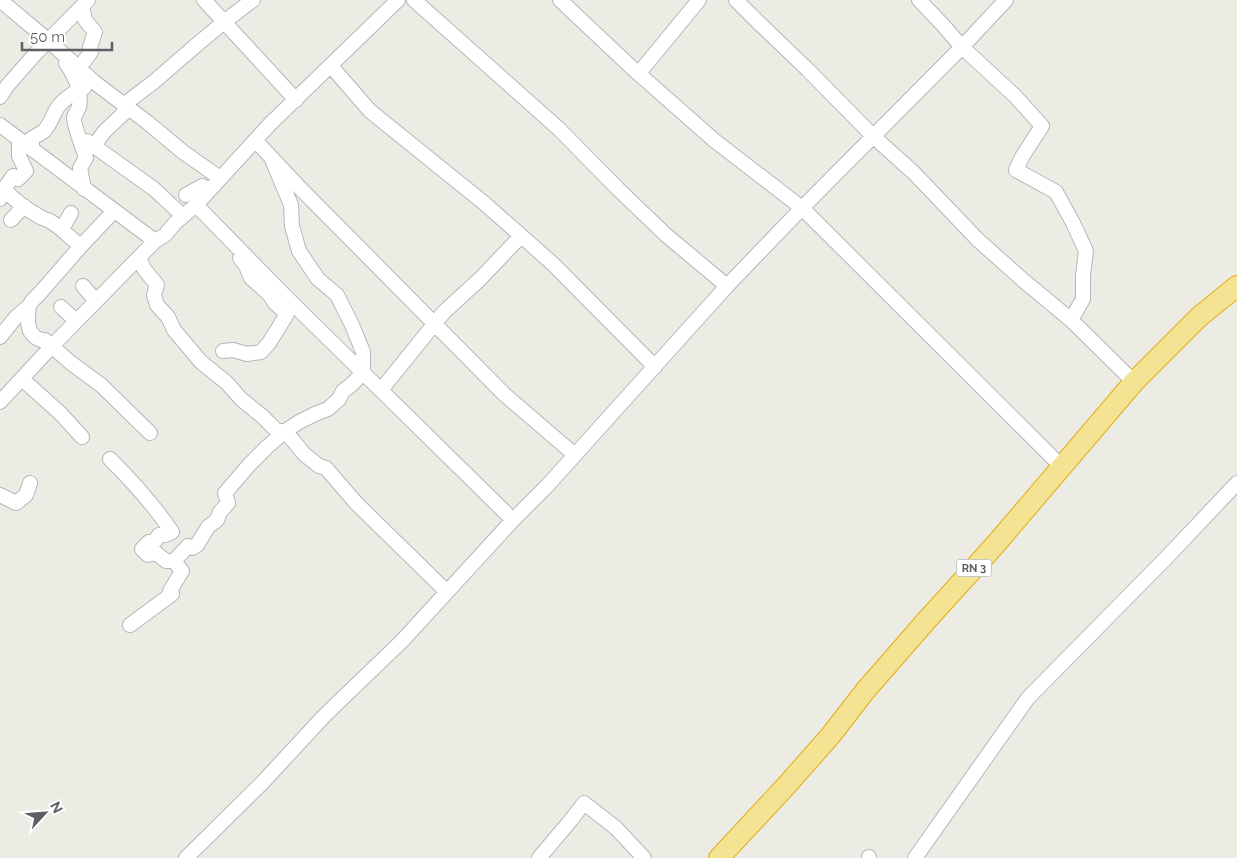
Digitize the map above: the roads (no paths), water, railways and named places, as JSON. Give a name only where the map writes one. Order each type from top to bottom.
[{"type":"highway","name":"RN 3","points":[[719,858],[799,772],[877,677],[995,545],[1134,382],[1199,317],[1237,286]]},
{"type":"street","points":[[0,0],[51,42],[94,82],[183,152],[220,178]]},
{"type":"street","points":[[204,0],[296,100]]},
{"type":"street","points":[[124,105],[224,21],[253,0]]},
{"type":"street","points":[[2,397],[22,379],[155,241],[165,235],[183,216],[191,200],[209,190],[255,140],[398,0]]},
{"type":"street","points":[[414,0],[559,129],[666,235],[727,286]]},
{"type":"street","points":[[560,0],[714,141],[802,208],[1062,467]]},
{"type":"street","points":[[639,73],[699,0]]},
{"type":"street","points":[[736,0],[874,137],[914,173],[978,240],[1071,320],[1134,382]]},
{"type":"street","points":[[919,0],[962,47],[1015,96],[1042,126],[1016,170],[1056,192],[1086,251],[1083,299],[1071,320]]},
{"type":"street","points":[[186,858],[263,782],[325,715],[402,641],[513,520],[547,486],[727,286],[1006,0]]},
{"type":"street","points":[[0,97],[36,52],[51,42],[85,3]]},
{"type":"street","points":[[79,68],[90,52],[95,32],[85,20],[85,3]]},
{"type":"street","points":[[51,42],[75,77],[78,90],[79,107],[74,118],[86,158],[80,168],[84,189]]},
{"type":"street","points":[[331,66],[370,111],[446,172],[553,264],[655,367]]},
{"type":"street","points":[[33,150],[31,139],[45,130],[57,108],[78,90],[84,88],[107,91]]},
{"type":"street","points":[[94,146],[104,132],[125,112],[124,105]]},
{"type":"street","points":[[0,126],[12,139],[33,150],[155,241]]},
{"type":"street","points":[[78,134],[154,189],[165,206],[183,216]]},
{"type":"street","points":[[12,139],[26,171],[18,179],[13,176],[2,194],[11,197],[26,211],[51,221],[81,246]]},
{"type":"street","points":[[255,140],[434,325],[505,395],[575,455]]},
{"type":"street","points":[[110,459],[158,511],[172,532],[165,536],[159,535],[142,549],[148,555],[156,554],[166,561],[174,561],[188,546],[192,548],[197,545],[208,527],[217,520],[220,512],[228,503],[225,493],[267,447],[284,432],[314,414],[328,409],[339,399],[342,391],[350,386],[363,372],[363,352],[337,295],[318,279],[299,251],[292,226],[291,205],[271,157]]},
{"type":"street","points":[[191,200],[288,299],[513,520]]},
{"type":"street","points":[[11,220],[26,211]]},
{"type":"street","points":[[0,337],[16,317],[40,294],[114,211]]},
{"type":"street","points":[[62,229],[71,213]]},
{"type":"street","points":[[206,216],[209,226],[236,253],[246,266],[251,278],[288,314],[261,352],[247,354],[233,350],[223,351]]},
{"type":"street","points":[[381,390],[444,312],[480,279],[521,236]]},
{"type":"street","points":[[139,258],[144,269],[157,285],[154,294],[157,305],[168,318],[174,330],[201,362],[276,430],[284,432],[291,438],[304,454],[319,466],[326,468],[356,503],[447,592]]},
{"type":"street","points":[[83,286],[96,301]]},
{"type":"street","points":[[28,306],[30,331],[35,337],[45,340],[71,363],[101,385],[150,433]]},
{"type":"street","points":[[61,307],[76,321]]},
{"type":"street","points":[[22,379],[60,413],[82,437]]},
{"type":"street","points":[[0,495],[16,503],[26,495],[30,483]]},
{"type":"street","points":[[915,858],[1028,698],[1237,483]]},
{"type":"street","points":[[130,625],[172,594],[170,591],[182,572],[174,561]]},
{"type":"street","points":[[539,858],[584,803],[616,828],[644,858]]}]
